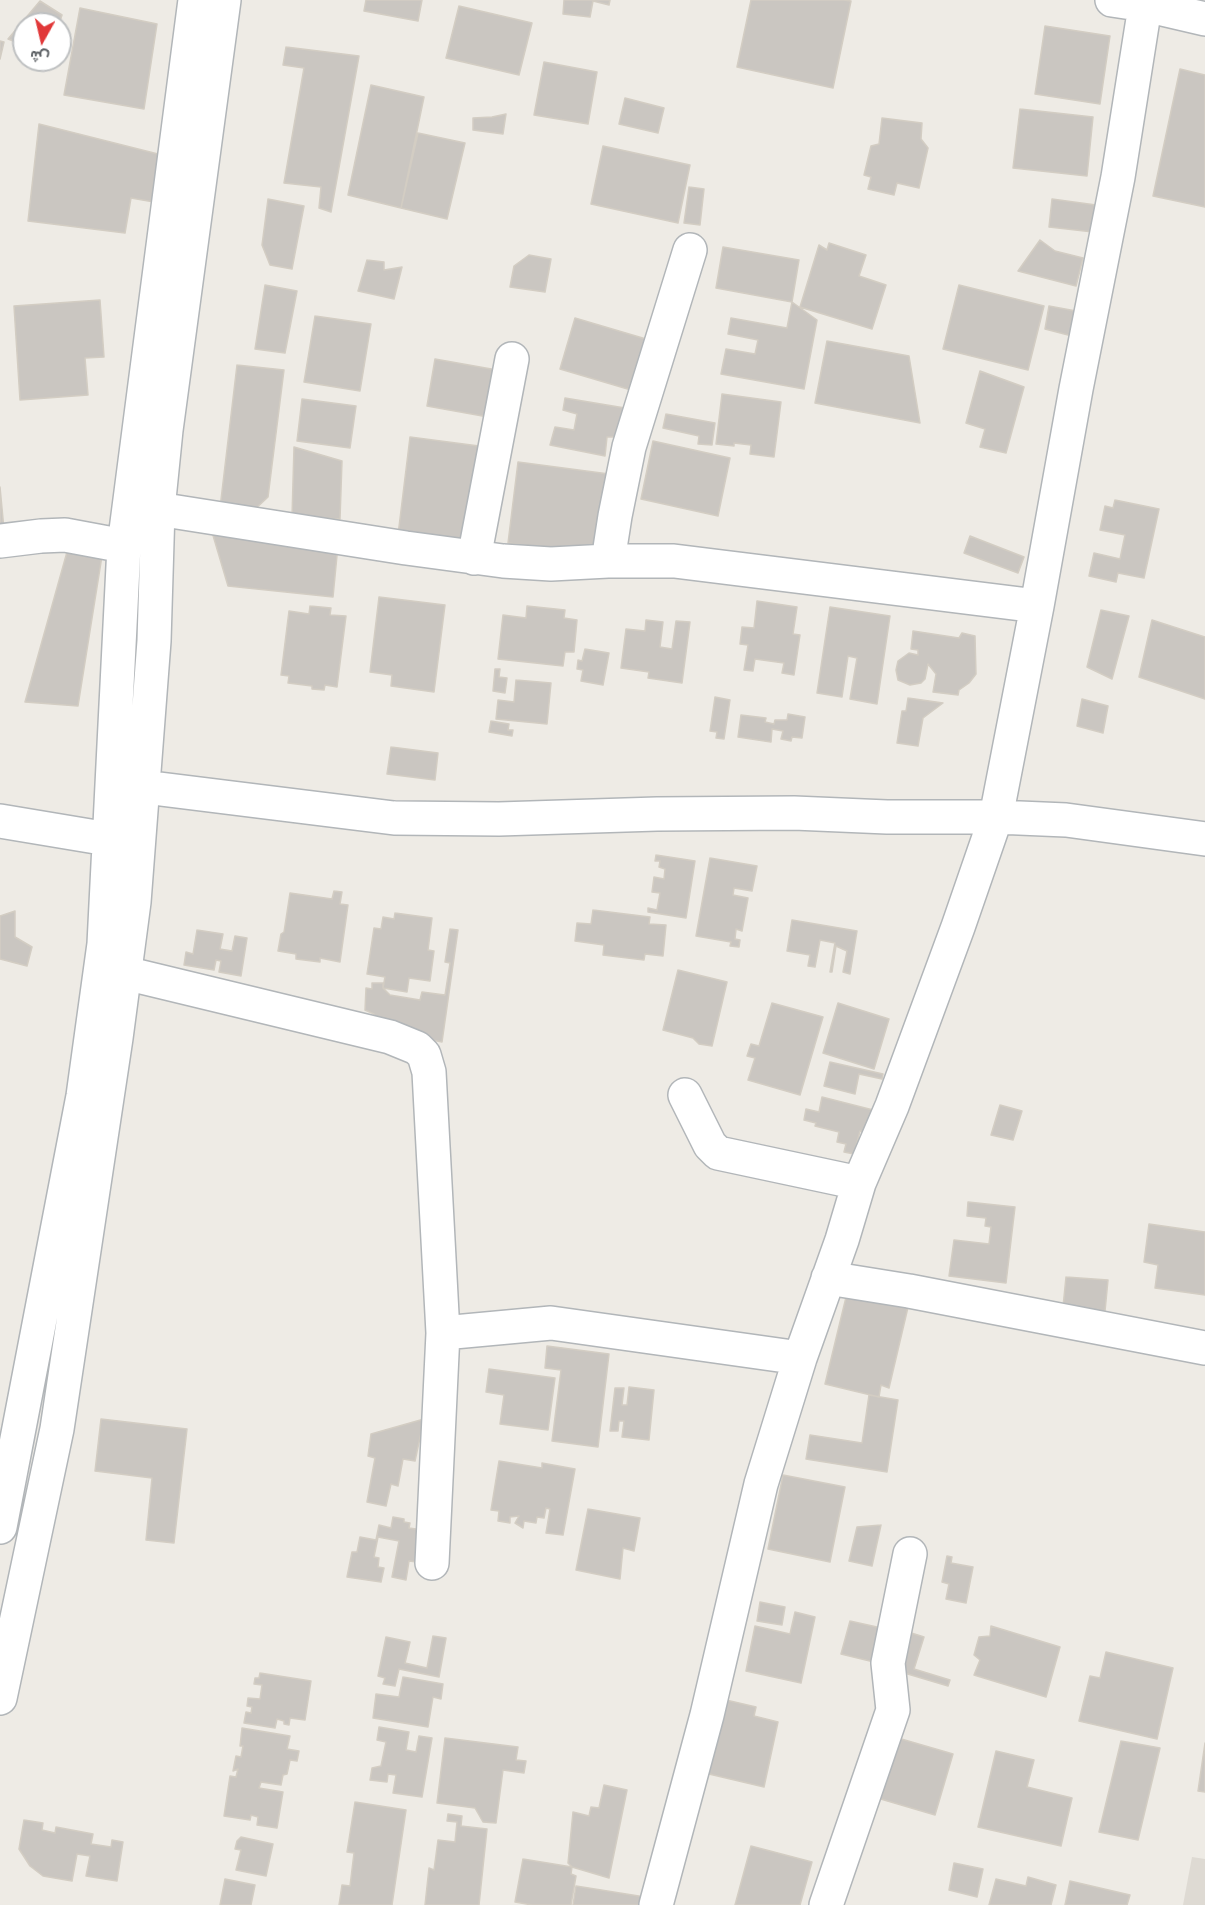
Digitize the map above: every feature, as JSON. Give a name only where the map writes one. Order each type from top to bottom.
[{"type":"street","points":[[0,1527],[83,1096],[104,944],[124,546],[195,0]]},
{"type":"street","points":[[0,1698],[57,1429],[125,973],[144,787],[154,641],[158,509],[166,430],[224,0]]},
{"type":"street","points":[[1112,0],[1146,3],[1205,19]]},
{"type":"street","points":[[656,1905],[707,1715],[761,1484],[859,1184],[892,1106],[996,817],[1118,177],[1146,3]]},
{"type":"street","points":[[608,561],[629,447],[690,250]]},
{"type":"street","points":[[474,558],[512,359]]},
{"type":"street","points":[[158,509],[474,558],[551,564],[674,561],[1037,606]]},
{"type":"street","points":[[0,541],[40,536],[65,536],[124,546]]},
{"type":"street","points":[[144,787],[394,818],[499,819],[794,813],[887,817],[996,817],[1066,820],[1205,839]]},
{"type":"street","points":[[0,821],[108,839]]},
{"type":"street","points":[[125,973],[390,1037],[417,1048],[424,1055],[429,1072],[443,1333],[432,1563]]},
{"type":"street","points":[[685,1095],[710,1145],[718,1153],[859,1184]]},
{"type":"street","points":[[828,1278],[909,1291],[1205,1348]]},
{"type":"street","points":[[443,1333],[551,1323],[801,1358]]},
{"type":"street","points":[[826,1905],[893,1710],[888,1663],[910,1554]]},
{"type":"shaded area","points":[[1192,1857],[1205,1859],[1205,1905],[1183,1905]]},
{"type":"building","points":[[366,0],[422,0],[418,21],[364,11]]},
{"type":"building","points":[[564,0],[610,0],[609,5],[593,1],[590,17],[563,14]]},
{"type":"building","points":[[751,0],[851,1],[833,88],[737,67]]},
{"type":"building","points":[[40,1],[57,12],[31,12]]},
{"type":"building","points":[[459,6],[532,23],[519,75],[446,58]]},
{"type":"building","points":[[80,8],[157,24],[144,109],[64,95],[68,72],[72,72],[72,52]]},
{"type":"building","points":[[1045,26],[1110,36],[1100,104],[1035,94]]},
{"type":"building","points":[[0,41],[4,42],[0,59]]},
{"type":"building","points":[[286,47],[359,56],[331,212],[319,208],[321,187],[284,183],[304,68],[283,65]]},
{"type":"building","points":[[544,62],[597,72],[588,124],[534,115]]},
{"type":"building","points":[[1180,69],[1205,75],[1205,207],[1153,196]]},
{"type":"building","points":[[371,85],[424,97],[401,208],[348,195]]},
{"type":"building","points":[[625,98],[664,108],[658,133],[619,124]]},
{"type":"building","points":[[1020,109],[1093,117],[1087,176],[1013,168]]},
{"type":"building","points":[[506,114],[503,134],[473,130],[473,118]]},
{"type":"building","points":[[882,118],[922,123],[921,139],[928,148],[919,188],[897,183],[894,195],[868,189],[871,177],[864,175],[871,146],[879,144]]},
{"type":"building","points":[[39,124],[162,155],[154,202],[131,198],[125,233],[28,221]]},
{"type":"building","points":[[418,133],[465,143],[447,219],[401,208]]},
{"type":"building","points":[[603,146],[690,165],[678,223],[591,204]]},
{"type":"building","points":[[689,187],[704,189],[700,225],[684,223]]},
{"type":"building","points":[[268,199],[304,206],[292,269],[270,265],[262,245]]},
{"type":"building","points":[[1052,199],[1096,205],[1093,232],[1049,227]]},
{"type":"building","points":[[1040,240],[1055,251],[1083,258],[1076,286],[1018,271]]},
{"type":"building","points":[[829,243],[866,255],[859,276],[886,285],[872,329],[800,307],[819,245],[827,250]]},
{"type":"building","points":[[723,247],[799,260],[792,302],[716,288]]},
{"type":"building","points":[[529,255],[551,259],[545,292],[510,287],[514,266]]},
{"type":"building","points":[[367,260],[384,262],[384,270],[402,267],[394,299],[358,291]]},
{"type":"building","points":[[265,285],[297,291],[285,353],[255,349]]},
{"type":"building","points":[[959,285],[1044,306],[1028,370],[943,349]]},
{"type":"building","points":[[100,300],[104,357],[85,358],[88,395],[20,400],[14,306]]},
{"type":"building","points":[[792,302],[817,320],[804,389],[721,374],[726,349],[755,354],[758,340],[728,334],[731,318],[787,328]]},
{"type":"building","points":[[1049,306],[1076,311],[1072,336],[1045,329]]},
{"type":"building","points":[[315,316],[371,324],[360,391],[304,382]]},
{"type":"building","points":[[575,318],[646,339],[631,390],[560,369]]},
{"type":"building","points":[[827,341],[909,356],[920,423],[815,403]]},
{"type":"building","points":[[435,359],[497,370],[488,417],[427,406]]},
{"type":"building","points":[[237,365],[284,370],[268,497],[252,512],[220,508]]},
{"type":"building","points":[[980,371],[1024,387],[1006,453],[980,447],[985,429],[966,423]]},
{"type":"building","points":[[722,394],[781,402],[774,457],[750,454],[751,445],[716,444]]},
{"type":"building","points":[[565,398],[631,409],[616,437],[607,437],[605,456],[550,445],[555,427],[574,430],[577,414],[563,410]]},
{"type":"building","points":[[302,399],[356,406],[350,448],[297,441]]},
{"type":"building","points":[[666,414],[715,423],[712,445],[698,444],[699,436],[663,428]]},
{"type":"building","points":[[410,437],[479,446],[467,543],[398,535]]},
{"type":"building","points":[[653,441],[730,458],[718,516],[641,499]]},
{"type":"building","points":[[294,447],[342,461],[340,519],[292,517]]},
{"type":"building","points":[[518,462],[609,474],[598,555],[508,543]]},
{"type":"building","points":[[0,487],[5,540],[0,540]]},
{"type":"building","points":[[1115,500],[1159,509],[1144,578],[1118,573],[1116,582],[1089,576],[1094,553],[1120,559],[1125,535],[1100,530],[1105,506],[1113,508]]},
{"type":"building","points":[[212,532],[338,545],[333,597],[228,586]]},
{"type":"building","points":[[970,536],[1024,557],[1018,573],[964,553]]},
{"type":"building","points":[[67,552],[102,556],[78,706],[25,702]]},
{"type":"building","points":[[379,597],[445,605],[434,692],[391,686],[392,675],[370,672]]},
{"type":"building","points":[[757,601],[797,607],[793,634],[800,635],[794,675],[782,673],[784,663],[755,659],[753,671],[744,670],[748,645],[740,644],[742,627],[754,628]]},
{"type":"building","points":[[310,606],[331,608],[330,615],[346,616],[337,687],[325,685],[324,690],[312,689],[312,686],[288,683],[289,676],[281,675],[289,611],[309,614]]},
{"type":"building","points":[[527,606],[565,610],[564,618],[577,620],[574,652],[565,652],[563,666],[498,659],[503,615],[526,618]]},
{"type":"building","points":[[830,607],[890,616],[877,704],[850,699],[857,658],[848,656],[842,697],[817,693]]},
{"type":"building","points":[[1101,610],[1129,616],[1112,679],[1087,667]]},
{"type":"building","points":[[646,620],[663,622],[660,647],[672,649],[676,621],[690,622],[682,683],[648,678],[649,672],[621,668],[626,629],[645,631]]},
{"type":"building","points":[[1152,620],[1205,637],[1205,699],[1139,677]]},
{"type":"building","points":[[913,631],[959,638],[962,633],[975,636],[976,674],[959,690],[958,695],[933,692],[936,674],[928,664],[925,679],[921,683],[910,685],[898,680],[896,670],[898,661],[909,653],[918,655],[918,650],[911,649]]},
{"type":"building","points":[[585,649],[609,653],[603,685],[581,681],[583,670],[577,669],[578,660],[582,661]]},
{"type":"building","points":[[495,669],[500,669],[499,677],[507,678],[505,693],[493,691]]},
{"type":"building","points":[[516,680],[551,683],[547,724],[496,719],[498,700],[514,702]]},
{"type":"building","points":[[715,697],[730,700],[724,739],[716,738],[717,732],[710,731]]},
{"type":"building","points":[[908,698],[943,703],[923,718],[918,746],[897,743],[902,711],[906,711]]},
{"type":"building","points":[[1082,699],[1108,706],[1103,733],[1077,726]]},
{"type":"building","points":[[788,714],[805,717],[802,738],[792,737],[791,741],[781,739],[783,731],[772,729],[771,742],[738,737],[741,715],[766,718],[765,722],[774,724],[775,720],[787,720]]},
{"type":"building","points":[[491,721],[509,724],[508,730],[513,730],[512,736],[489,732]]},
{"type":"building","points":[[391,747],[438,753],[435,780],[387,774]]},
{"type":"building","points":[[656,855],[695,861],[686,918],[648,912],[648,908],[657,910],[660,893],[652,892],[654,877],[664,879],[665,869],[659,867],[660,861],[655,861]]},
{"type":"building","points":[[710,858],[757,866],[752,891],[734,888],[733,895],[748,898],[742,931],[736,929],[735,939],[740,940],[739,947],[730,946],[731,942],[696,936]]},
{"type":"building","points":[[334,891],[342,892],[340,904],[348,905],[340,962],[320,958],[320,962],[296,959],[296,954],[278,951],[281,934],[284,932],[290,893],[332,899]]},
{"type":"building","points":[[593,910],[650,917],[649,924],[666,925],[663,956],[645,954],[644,960],[603,955],[604,945],[575,941],[577,923],[591,924]]},
{"type":"building","points":[[15,911],[15,937],[32,947],[27,966],[0,959],[0,916]]},
{"type":"building","points":[[395,913],[432,918],[428,950],[434,951],[430,981],[409,978],[407,992],[383,988],[385,977],[367,974],[374,928],[381,929],[383,917],[394,919]]},
{"type":"building","points":[[792,920],[857,931],[850,974],[843,972],[847,951],[836,946],[832,972],[830,972],[835,943],[820,940],[815,967],[808,966],[810,955],[787,951]]},
{"type":"building","points":[[450,929],[458,930],[442,1042],[422,1038],[422,1032],[395,1028],[373,1019],[374,1014],[365,1010],[366,988],[372,989],[372,983],[383,983],[383,988],[390,995],[420,1000],[422,992],[445,995],[450,963],[445,962]]},
{"type":"building","points":[[197,930],[223,934],[220,949],[232,951],[235,936],[247,938],[241,976],[219,972],[221,961],[216,960],[214,970],[184,965],[186,952],[193,954]]},
{"type":"building","points":[[678,970],[727,982],[712,1046],[699,1044],[693,1038],[663,1030]]},
{"type":"building","points":[[772,1003],[823,1017],[800,1095],[748,1080],[755,1058],[747,1056],[751,1044],[759,1046]]},
{"type":"building","points":[[838,1003],[889,1019],[874,1069],[823,1053]]},
{"type":"building","points":[[830,1062],[883,1074],[882,1079],[859,1074],[855,1094],[824,1086]]},
{"type":"building","points":[[822,1097],[881,1112],[875,1135],[860,1131],[854,1154],[844,1152],[846,1144],[837,1142],[839,1132],[815,1126],[816,1123],[804,1120],[806,1109],[819,1112]]},
{"type":"building","points":[[1000,1105],[1022,1111],[1013,1140],[991,1135]]},
{"type":"building","points":[[968,1202],[1015,1207],[1006,1283],[949,1276],[954,1240],[989,1244],[991,1227],[985,1226],[986,1218],[967,1216]]},
{"type":"building","points":[[1149,1224],[1205,1232],[1205,1295],[1155,1288],[1158,1265],[1144,1262]]},
{"type":"building","points":[[1066,1277],[1108,1280],[1105,1311],[1063,1307]]},
{"type":"building","points":[[848,1289],[909,1303],[889,1388],[881,1385],[879,1397],[825,1384]]},
{"type":"building","points":[[547,1346],[609,1354],[598,1447],[552,1441],[561,1370],[545,1368]]},
{"type":"building","points":[[489,1369],[555,1378],[548,1430],[500,1424],[504,1395],[486,1392]]},
{"type":"building","points":[[629,1387],[654,1390],[649,1440],[622,1437],[624,1421],[619,1421],[618,1431],[610,1431],[615,1388],[624,1388],[622,1405],[627,1405]]},
{"type":"building","points":[[869,1395],[898,1400],[887,1472],[806,1459],[810,1435],[862,1443]]},
{"type":"building","points":[[101,1419],[187,1429],[174,1543],[146,1540],[152,1478],[95,1471]]},
{"type":"building","points":[[424,1419],[415,1461],[403,1459],[398,1486],[391,1484],[386,1506],[367,1502],[375,1458],[368,1456],[371,1434]]},
{"type":"building","points":[[499,1461],[542,1468],[542,1463],[575,1469],[563,1535],[546,1533],[550,1509],[546,1508],[544,1518],[537,1517],[536,1523],[524,1521],[523,1528],[515,1523],[519,1516],[510,1517],[510,1523],[498,1521],[499,1511],[491,1510]]},
{"type":"building","points":[[783,1475],[845,1487],[830,1562],[768,1549]]},
{"type":"building","points":[[588,1509],[640,1518],[634,1551],[623,1548],[620,1579],[576,1570]]},
{"type":"building","points":[[393,1517],[410,1523],[409,1528],[423,1530],[417,1562],[409,1561],[406,1580],[392,1577],[399,1541],[378,1537],[374,1557],[379,1558],[378,1567],[384,1568],[381,1582],[347,1577],[352,1552],[357,1552],[360,1537],[376,1540],[379,1525],[391,1528]]},
{"type":"building","points":[[881,1525],[872,1566],[849,1561],[857,1527]]},
{"type":"building","points":[[947,1556],[952,1557],[951,1563],[973,1567],[966,1603],[946,1599],[949,1584],[942,1582]]},
{"type":"building","points":[[760,1602],[785,1607],[782,1625],[757,1621]]},
{"type":"building","points":[[795,1612],[815,1617],[801,1683],[746,1671],[755,1626],[790,1634]]},
{"type":"building","points":[[850,1621],[886,1629],[878,1663],[841,1654]]},
{"type":"building","points":[[991,1626],[1060,1647],[1046,1697],[974,1675],[980,1660],[974,1655],[979,1637],[990,1636]]},
{"type":"building","points":[[905,1631],[924,1637],[914,1669],[950,1680],[948,1686],[901,1672]]},
{"type":"building","points":[[433,1636],[446,1638],[439,1677],[399,1669],[395,1686],[383,1684],[385,1678],[378,1676],[386,1637],[410,1642],[405,1663],[427,1668]]},
{"type":"building","points":[[1106,1652],[1173,1668],[1157,1739],[1079,1721],[1090,1676],[1100,1678]]},
{"type":"building","points":[[260,1673],[311,1681],[305,1720],[290,1718],[289,1725],[277,1719],[275,1728],[244,1723],[246,1712],[251,1713],[252,1707],[247,1706],[248,1698],[260,1699],[262,1685],[254,1684],[255,1678],[259,1678]]},
{"type":"building","points":[[403,1677],[443,1684],[441,1699],[433,1697],[428,1727],[373,1718],[376,1694],[399,1697]]},
{"type":"building","points":[[726,1700],[756,1707],[754,1716],[778,1722],[764,1787],[709,1774]]},
{"type":"building","points":[[379,1727],[409,1732],[406,1750],[416,1752],[419,1736],[432,1738],[422,1797],[393,1793],[396,1775],[388,1774],[387,1782],[370,1780],[372,1768],[381,1766],[386,1742],[377,1740]]},
{"type":"building","points":[[242,1728],[290,1736],[287,1749],[299,1751],[297,1761],[290,1760],[287,1774],[283,1775],[281,1785],[261,1782],[259,1788],[283,1792],[277,1828],[257,1825],[258,1817],[251,1815],[250,1820],[224,1816],[230,1776],[236,1777],[238,1769],[233,1771],[236,1756],[241,1757]]},
{"type":"building","points":[[891,1736],[953,1754],[935,1815],[874,1797]]},
{"type":"building","points":[[445,1738],[518,1747],[516,1760],[526,1761],[524,1773],[503,1770],[496,1823],[483,1822],[475,1808],[437,1803]]},
{"type":"building","points":[[1121,1741],[1160,1748],[1138,1840],[1099,1832]]},
{"type":"building","points":[[1205,1743],[1205,1792],[1198,1791]]},
{"type":"building","points":[[996,1751],[1034,1760],[1027,1787],[1072,1798],[1061,1846],[978,1827]]},
{"type":"building","points":[[604,1785],[627,1790],[609,1878],[572,1867],[568,1863],[573,1812],[589,1816],[591,1807],[599,1808]]},
{"type":"building","points":[[355,1802],[406,1810],[392,1905],[339,1905],[342,1885],[350,1886],[354,1853],[347,1852]]},
{"type":"building","points":[[448,1814],[462,1816],[461,1826],[487,1829],[479,1905],[425,1905],[429,1868],[434,1870],[438,1840],[455,1842],[457,1822],[447,1821]]},
{"type":"building","points":[[24,1820],[43,1823],[42,1830],[55,1833],[56,1827],[93,1834],[91,1844],[111,1847],[112,1840],[123,1842],[117,1881],[86,1876],[90,1856],[77,1854],[72,1881],[43,1876],[30,1866],[19,1849]]},
{"type":"building","points":[[241,1837],[273,1844],[266,1876],[236,1870],[241,1850],[235,1849]]},
{"type":"building","points":[[751,1846],[812,1862],[800,1905],[735,1905]]},
{"type":"building","points":[[523,1859],[572,1867],[571,1874],[576,1876],[571,1905],[532,1905],[515,1902]]},
{"type":"building","points":[[954,1863],[983,1869],[977,1897],[949,1890]]},
{"type":"building","points":[[1028,1877],[1056,1885],[1051,1905],[989,1905],[996,1879],[1026,1886]]},
{"type":"building","points":[[225,1879],[255,1885],[251,1905],[220,1905]]},
{"type":"building","points":[[1070,1881],[1130,1895],[1127,1905],[1065,1905]]},
{"type":"building","points":[[576,1886],[645,1897],[643,1905],[573,1905]]}]
